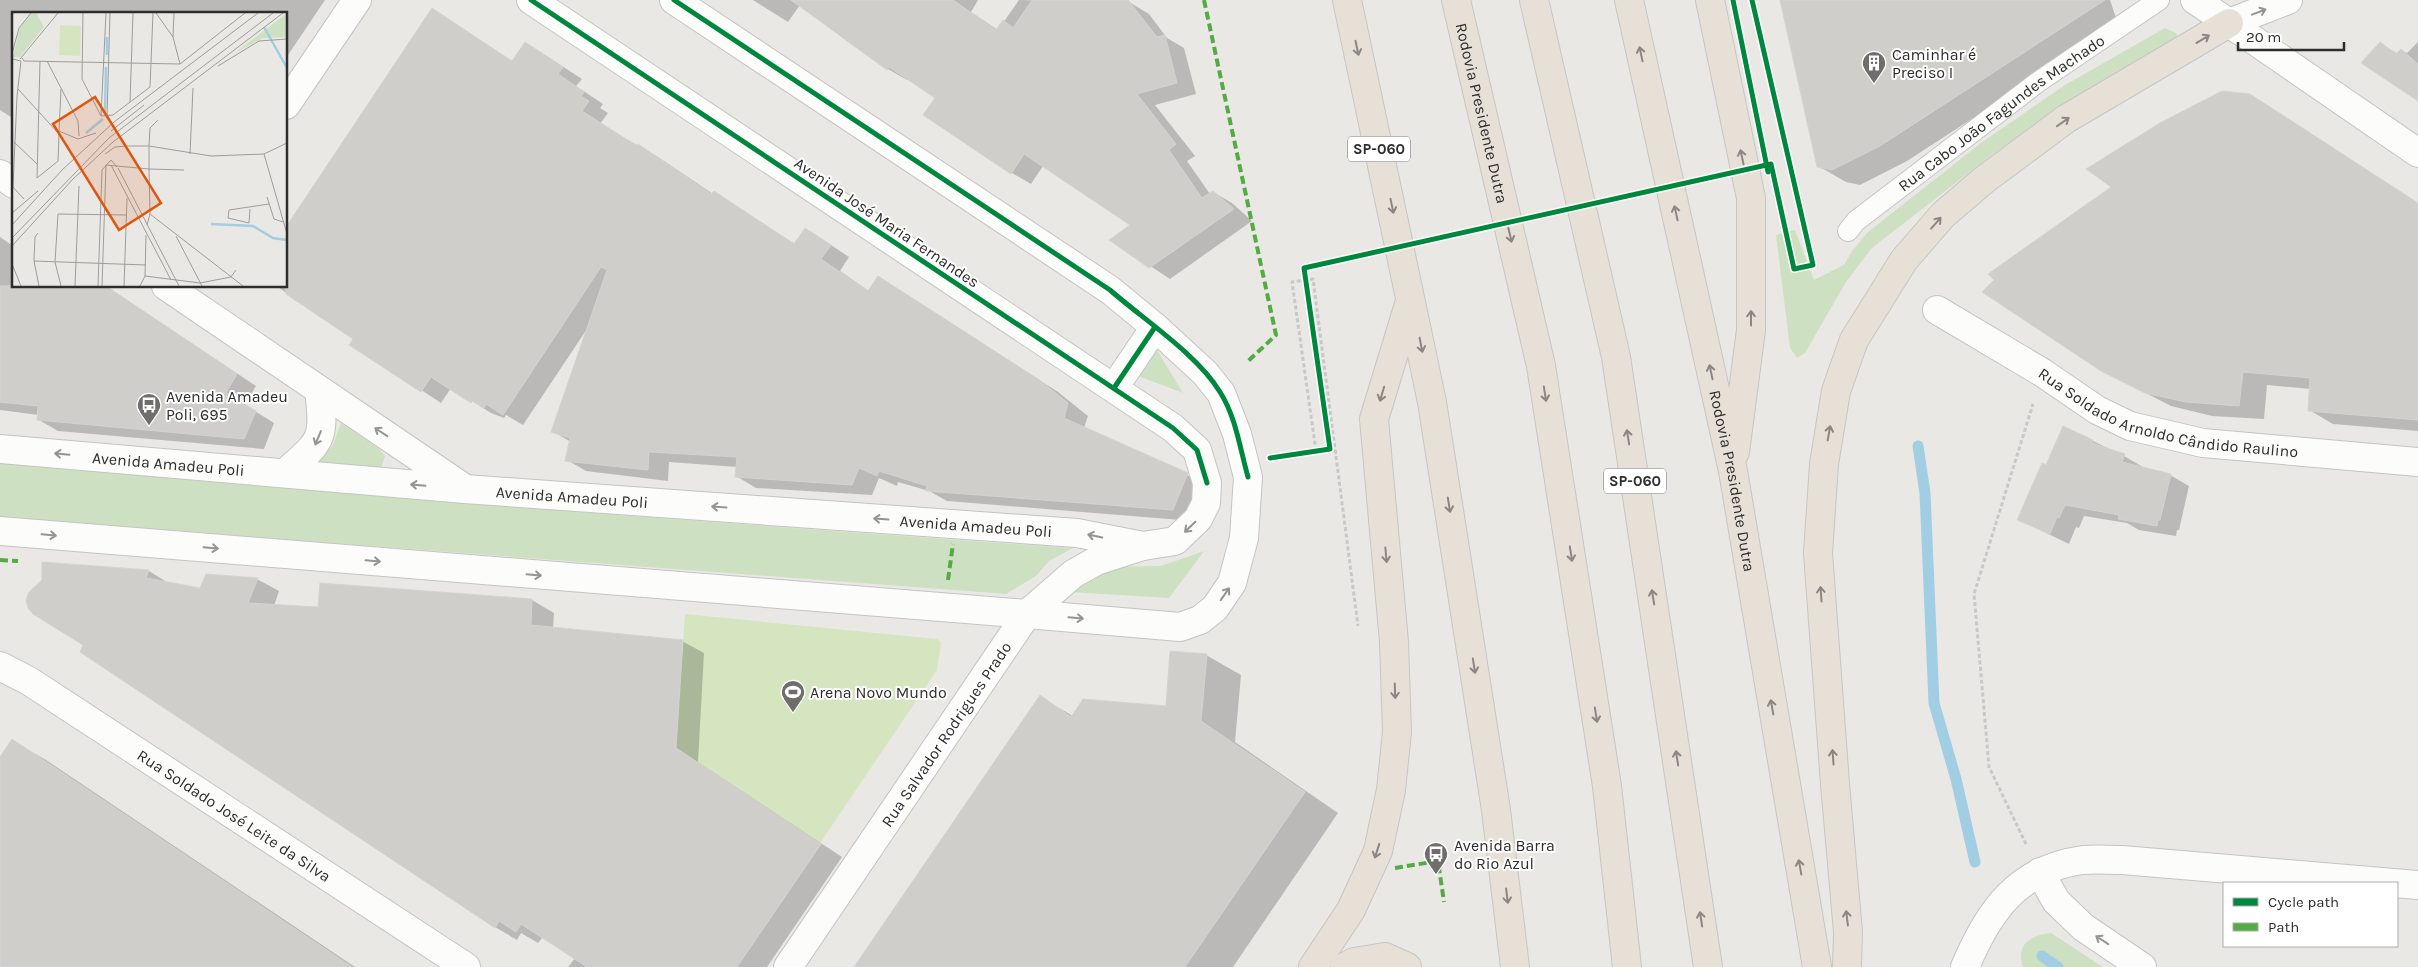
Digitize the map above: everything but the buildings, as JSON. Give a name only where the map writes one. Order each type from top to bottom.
[{"type":"highway","name":"SP-060","points":[[1347,0],[1432,402],[1495,801],[1515,967]]},
{"type":"highway","name":"Rodovia Presidente Dutra","points":[[1456,0],[1541,366],[1607,786],[1627,967]]},
{"type":"highway","name":"SP-060","points":[[1534,0],[1616,357],[1708,967]]},
{"type":"highway","name":"Rodovia Presidente Dutra","points":[[1629,0],[1733,471],[1817,967]]},
{"type":"highway","points":[[1710,0],[1751,198],[1751,330],[1733,471]]},
{"type":"highway","points":[[1847,967],[1848,932],[1834,784],[1818,552],[1824,464],[1836,391],[1854,340],[1904,260],[1950,209],[1984,180],[2066,119],[2229,23]]},
{"type":"highway","points":[[1314,967],[1351,910],[1378,851],[1391,790],[1397,732],[1394,642],[1374,419],[1411,297]]},
{"type":"highway","points":[[1345,967],[1354,962],[1385,957],[1407,967]]},
{"type":"street","points":[[288,102],[357,0]]},
{"type":"street","name":"Avenida José Maria Fernandes","points":[[531,0],[1173,428],[1197,450],[1208,483],[1206,503],[1198,519],[1175,541],[1143,546]]},
{"type":"street","points":[[0,531],[1180,627],[1200,620],[1215,608],[1232,583],[1244,538],[1248,477],[1237,434],[1221,393],[1205,373],[1156,326],[1110,290],[674,0]]},
{"type":"street","points":[[2195,0],[2418,153]]},
{"type":"street","points":[[2229,23],[2288,0]]},
{"type":"street","points":[[0,174],[12,183]]},
{"type":"street","points":[[169,288],[465,489]]},
{"type":"street","name":"Rua Soldado Arnoldo Cândido Raulino","points":[[1937,310],[2043,373],[2097,410],[2130,426],[2203,443],[2418,462]]},
{"type":"street","points":[[1114,388],[1156,326]]},
{"type":"street","points":[[285,473],[313,448],[320,436],[322,418],[319,390]]},
{"type":"street","name":"Avenida Amadeu Poli","points":[[0,448],[465,489],[1077,533],[1143,546]]},
{"type":"street","name":"Rua Salvador Rodrigues Prado","points":[[788,967],[1027,614],[1074,574],[1096,561],[1143,546]]},
{"type":"street","name":"Rua Soldado José Leite da Silva","points":[[0,666],[29,681],[466,967]]},
{"type":"street","points":[[1972,964],[1984,927],[2004,898],[2040,872],[2084,860],[2122,860],[2382,882]]},
{"type":"street","points":[[2040,872],[2056,901],[2083,927],[2142,967]]},
{"type":"street","points":[[2398,883],[2418,885]]},
{"type":"lane","name":"Rua Cabo João Fagundes Machado","points":[[1848,231],[1856,221],[2038,82],[2159,0]]},
{"type":"path","points":[[1306,278],[1307,287]]},
{"type":"path","points":[[1316,451],[1292,282],[1313,279],[1358,630]]},
{"type":"path","points":[[1308,297],[1330,449]]},
{"type":"path","points":[[2040,872],[1989,767],[1974,594],[2043,373]]},
{"type":"path","points":[[1307,452],[1323,450]]},
{"type":"green space","points":[[2165,28],[2176,33],[2180,42],[2077,101],[1993,154],[1872,248],[1846,282],[1805,353],[1797,358],[1790,348],[1776,235],[1795,230],[1814,280],[1844,265],[1852,251],[1868,232],[1981,143],[2065,85]]},
{"type":"green space","points":[[1157,350],[1183,393],[1138,376]]},
{"type":"green space","points":[[341,423],[378,448],[385,456],[381,468],[376,472],[318,463],[333,445]]},
{"type":"green space","points":[[0,463],[268,487],[1073,548],[1049,561],[1036,576],[1006,594],[0,518]]},
{"type":"green space","points":[[1204,551],[1169,598],[1069,592],[1100,567],[1161,566]]},
{"type":"green space","name":"Arena Novo Mundo","points":[[685,614],[937,639],[941,643],[937,670],[808,861],[675,757]]},
{"type":"green space","points":[[2051,933],[2103,967],[2023,967],[2021,952],[2026,942],[2037,936]]},
{"type":"waterway","points":[[1918,446],[1925,493],[1934,703],[1956,779],[1975,862]]},
{"type":"waterway","points":[[2042,956],[2058,967]]},
{"type":"marked path","points":[[1204,0],[1276,335],[1246,363]]},
{"type":"marked path","points":[[948,580],[953,544]]},
{"type":"marked path","points":[[0,560],[18,561]]},
{"type":"marked path","points":[[1395,868],[1438,861],[1444,902]]},
{"type":"cycle path","points":[[531,0],[1173,428],[1197,450],[1207,483]]},
{"type":"cycle path","points":[[674,0],[1110,290],[1169,338],[1198,365],[1220,392],[1234,422],[1248,477]]},
{"type":"cycle path","points":[[1733,0],[1768,172]]},
{"type":"cycle path","points":[[1270,458],[1330,449],[1304,268],[1771,164],[1794,269],[1813,265],[1752,0]]},
{"type":"cycle path","points":[[1114,388],[1155,327]]},
{"type":"place","name":"Caminhar é Preciso I","points":[[1874,84]]},
{"type":"place","name":"Avenida Amadeu Poli, 695","points":[[149,426]]},
{"type":"place","name":"Arena Novo Mundo","points":[[793,713]]},
{"type":"place","name":"Avenida Barra do Rio Azul","points":[[1436,875]]}]
